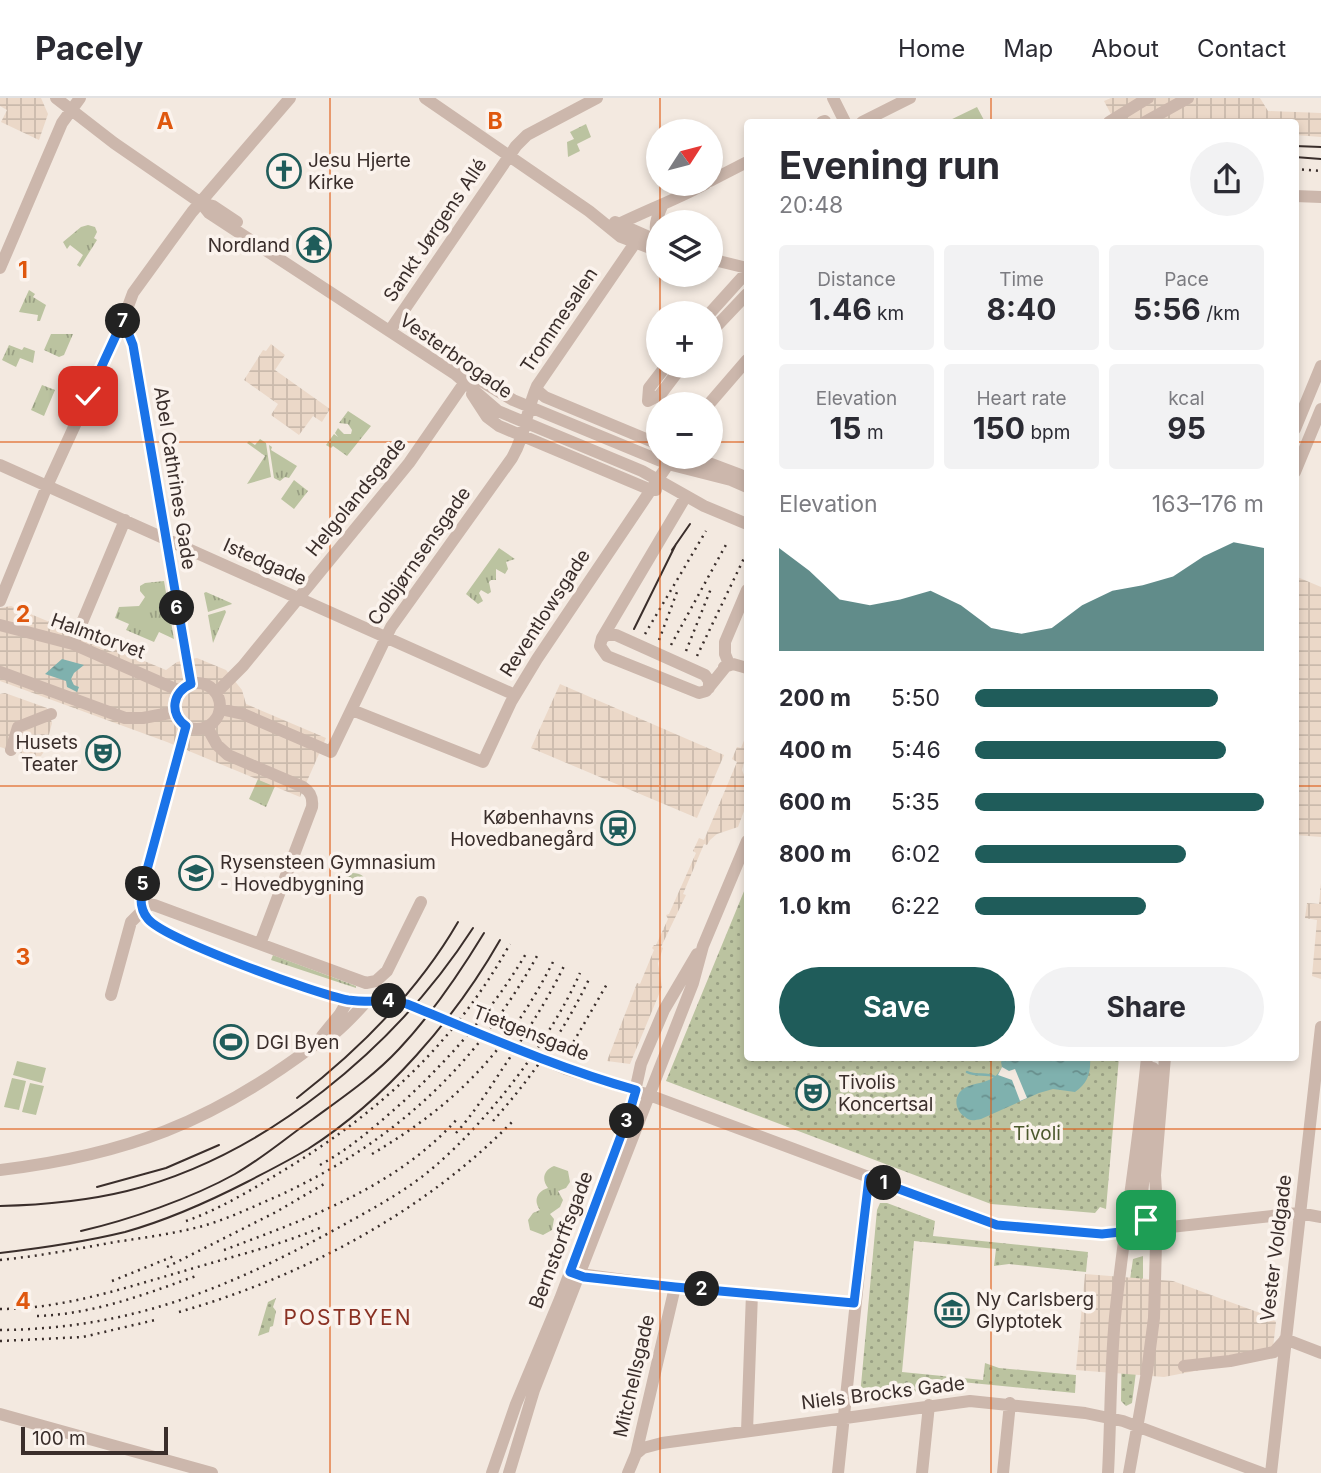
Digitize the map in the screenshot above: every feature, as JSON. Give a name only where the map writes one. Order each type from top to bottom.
[{"type":"street","name":"Vesterbrogade","points":[[56,98],[69,103],[114,144],[201,203],[209,213],[465,382],[498,411],[658,479],[704,506],[744,523]]},
{"type":"street","points":[[0,268],[69,103],[80,98]]},
{"type":"street","points":[[0,601],[47,486],[133,293],[201,203],[290,98]]},
{"type":"street","points":[[425,98],[589,211],[621,237],[646,247]]},
{"type":"street","name":"Sankt Jørgens Allé","points":[[393,326],[509,156],[527,135],[597,98]]},
{"type":"street","points":[[833,98],[844,119]]},
{"type":"street","points":[[868,119],[910,98]]},
{"type":"street","points":[[1112,119],[1131,103],[1148,98]]},
{"type":"street","points":[[1149,119],[1188,98]]},
{"type":"street","points":[[1131,103],[1141,119]]},
{"type":"street","points":[[723,174],[744,164]]},
{"type":"street","points":[[620,224],[682,196]]},
{"type":"street","points":[[1299,196],[1321,197]]},
{"type":"street","name":"Vesterbrogade","points":[[201,203],[213,206],[393,326],[495,390],[528,406],[646,451]]},
{"type":"street","points":[[661,210],[663,206]]},
{"type":"street","points":[[589,211],[646,235]]},
{"type":"street","name":"Trommesalen","points":[[525,423],[528,406],[537,386],[635,243]]},
{"type":"street","points":[[723,263],[744,269]]},
{"type":"street","points":[[720,301],[744,273]]},
{"type":"street","points":[[723,319],[744,297]]},
{"type":"street","name":"Abel Cathrines Gade","points":[[123,320],[133,345],[166,539],[186,688]]},
{"type":"street","points":[[719,392],[744,363]]},
{"type":"street","points":[[1299,463],[1320,414],[1299,409],[1321,366]]},
{"type":"street","points":[[656,378],[649,387],[648,401],[660,395],[673,378]]},
{"type":"street","points":[[465,382],[492,422],[650,491],[681,493],[602,638],[600,646],[603,654],[697,693],[705,692],[728,665]]},
{"type":"street","name":"Helgolandsgade","points":[[216,693],[299,598],[410,463],[465,382]]},
{"type":"street","points":[[537,386],[545,397],[646,439]]},
{"type":"street","name":"Colbjørnsensgade","points":[[220,709],[243,714],[331,752],[385,637],[512,458],[523,437],[525,423]]},
{"type":"street","name":"Istedgade","points":[[0,465],[515,695]]},
{"type":"street","name":"Reventlowsgade","points":[[352,710],[483,762],[515,695],[550,638],[665,469]]},
{"type":"street","name":"Vesterbrogade","points":[[696,469],[744,486]]},
{"type":"street","points":[[723,469],[744,477]]},
{"type":"street","points":[[73,644],[125,520]]},
{"type":"street","points":[[728,665],[726,642],[744,597]]},
{"type":"street","name":"Halmtorvet","points":[[0,625],[73,644],[186,688]]},
{"type":"street","points":[[602,638],[610,634],[616,635],[705,675],[709,688]]},
{"type":"street","points":[[705,675],[728,665],[744,668]]},
{"type":"street","points":[[0,672],[125,718],[143,718],[175,712]]},
{"type":"street","points":[[205,685],[216,693],[220,709],[216,720],[207,727],[197,729],[186,726],[179,720],[175,712],[175,701],[186,688],[205,685]]},
{"type":"street","points":[[11,750],[18,727],[51,714]]},
{"type":"street","points":[[142,907],[142,888],[186,726]]},
{"type":"street","points":[[207,727],[217,745],[228,755],[303,787],[311,795],[312,807],[260,944]]},
{"type":"street","name":"Bernstorffsgade","points":[[493,1471],[516,1404],[649,1095],[693,983],[703,946],[744,848]]},
{"type":"street","points":[[111,995],[131,922],[142,907],[151,904],[359,981],[373,982],[387,971],[421,902]]},
{"type":"street","name":"Tietgensgade","points":[[142,907],[148,919],[156,925],[199,947],[256,969],[348,1000],[407,1004],[566,1069],[636,1090],[991,1224],[1102,1234],[1299,1213],[1321,1217]]},
{"type":"street","name":"Bernstorffsgade","points":[[508,1473],[629,1114],[640,1064],[660,1018],[703,946]]},
{"type":"street","points":[[316,1043],[348,1000]]},
{"type":"street","points":[[0,1170],[87,1156],[176,1128],[247,1092],[272,1076],[344,1025],[366,1002]]},
{"type":"street","name":"Vester Voldgade","points":[[1271,1473],[1321,1027]]},
{"type":"street","points":[[1108,1473],[1116,1308],[1149,1061]]},
{"type":"street","points":[[1150,1061],[1154,1089],[1142,1194],[1144,1217],[1149,1224],[1157,1228]]},
{"type":"street","points":[[1129,1473],[1154,1318],[1157,1228],[1155,1167],[1165,1061]]},
{"type":"street","points":[[838,1473],[869,1178]]},
{"type":"street","points":[[574,1274],[675,1287],[854,1303]]},
{"type":"street","name":"Mitchellsgade","points":[[628,1473],[636,1454],[675,1287]]},
{"type":"street","points":[[747,1431],[752,1293]]},
{"type":"street","points":[[1184,1366],[1273,1352],[1285,1339],[1321,1353]]},
{"type":"street","name":"Niels Brocks Gade","points":[[636,1454],[651,1445],[971,1401],[1010,1403],[1109,1417],[1138,1425],[1262,1473]]},
{"type":"street","points":[[1003,1473],[1010,1403]]},
{"type":"street","points":[[922,1473],[929,1405]]},
{"type":"street","points":[[0,1414],[212,1473]]},
{"type":"street","points":[[493,1471],[508,1473]]},
{"type":"green space","points":[[977,107],[983,119],[952,119]]},
{"type":"green space","points":[[586,124],[591,137],[577,144],[580,151],[568,157],[567,142],[574,139],[570,132]]},
{"type":"green space","points":[[81,227],[95,227],[97,232],[94,238],[97,240],[80,267],[77,265],[83,255],[70,245],[67,249],[63,242]]},
{"type":"green space","points":[[29,290],[35,294],[33,297],[46,305],[40,321],[37,321],[38,315],[19,312]]},
{"type":"green space","points":[[51,334],[73,334],[64,355],[59,357],[44,350]]},
{"type":"green space","points":[[9,345],[35,351],[33,363],[20,358],[16,367],[2,360]]},
{"type":"green space","points":[[42,385],[55,390],[44,416],[31,410]]},
{"type":"green space","points":[[348,411],[371,426],[347,456],[333,446],[331,448],[326,445],[334,434],[338,437],[335,433],[338,428],[344,434],[351,434],[352,430],[348,424],[339,423]]},
{"type":"green space","points":[[260,439],[266,443],[271,477],[247,484],[265,456],[247,443],[249,441],[255,445]]},
{"type":"green space","points":[[269,445],[271,450],[297,466],[289,478],[285,477],[280,481],[274,478]]},
{"type":"green space","points":[[294,480],[308,491],[294,509],[281,499]]},
{"type":"green space","points":[[499,548],[515,559],[506,562],[508,569],[505,574],[496,569],[496,580],[489,582],[491,592],[488,594],[481,590],[479,593],[483,601],[478,604],[466,594]]},
{"type":"green space","points":[[164,581],[174,639],[159,632],[154,642],[126,630],[129,624],[115,618],[119,607],[139,606],[145,597],[140,586]]},
{"type":"green space","points":[[206,592],[232,604],[208,612]]},
{"type":"green space","points":[[225,610],[226,612],[213,643],[208,615]]},
{"type":"green space","points":[[258,779],[275,786],[266,807],[249,799]]},
{"type":"green space","points":[[352,873],[364,877],[361,896],[341,889],[347,876]]},
{"type":"green space","name":"Tivoli","points":[[744,891],[744,1061],[1119,1061],[1106,1209],[1100,1207],[1095,1213],[991,1204],[666,1081]]},
{"type":"green space","points":[[273,955],[356,986],[356,988],[271,960]]},
{"type":"green space","points":[[17,1061],[46,1068],[42,1083],[13,1075]]},
{"type":"green space","points":[[12,1078],[26,1081],[19,1110],[4,1107]]},
{"type":"green space","points":[[30,1083],[44,1086],[36,1115],[22,1112]]},
{"type":"green space","points":[[554,1166],[568,1171],[570,1182],[566,1188],[558,1191],[563,1200],[560,1207],[550,1214],[554,1219],[552,1230],[543,1235],[530,1230],[528,1220],[533,1213],[540,1210],[537,1197],[541,1191],[548,1188],[545,1175]]},
{"type":"green space","points":[[880,1203],[887,1203],[935,1221],[933,1236],[1088,1252],[1086,1272],[1009,1264],[994,1266],[996,1249],[914,1241],[902,1372],[983,1380],[985,1363],[999,1368],[1076,1375],[1075,1393],[920,1378],[918,1391],[864,1399],[860,1396],[877,1210]]},
{"type":"green space","points":[[1143,1256],[1143,1318],[1132,1403],[1126,1406],[1121,1401],[1122,1336],[1133,1259]]},
{"type":"green space","points":[[276,1298],[273,1326],[269,1332],[258,1336],[268,1302]]},
{"type":"shaded area","points":[[0,98],[41,98],[48,114],[39,140],[1,122],[7,110],[0,106]]},
{"type":"shaded area","points":[[1111,98],[1260,98],[1268,111],[1321,113],[1321,137],[1299,135],[1299,119],[1113,119],[1104,101]]},
{"type":"shaded area","points":[[271,344],[285,355],[275,370],[330,409],[322,422],[313,416],[299,435],[271,415],[278,404],[244,380],[263,350],[266,351]]},
{"type":"shaded area","points":[[1299,578],[1321,587],[1321,837],[1299,835]]},
{"type":"shaded area","points":[[11,606],[166,670],[177,662],[197,658],[226,670],[242,690],[246,704],[326,738],[300,797],[167,742],[0,681],[0,608]]},
{"type":"shaded area","points":[[560,684],[724,755],[697,818],[531,748]]},
{"type":"shaded area","points":[[5,693],[47,708],[52,723],[41,756],[34,757],[0,747],[0,694]]},
{"type":"shaded area","points":[[744,740],[744,811],[738,827],[717,834],[707,845],[704,844],[683,894],[686,895],[661,947],[663,948],[658,963],[662,987],[630,1064],[607,1061],[637,983],[640,984],[654,950],[652,948],[668,919],[666,915],[669,914],[696,853],[693,851],[699,838],[704,840],[737,762],[732,759],[737,747],[741,748]]},
{"type":"shaded area","points":[[1321,883],[1321,979],[1312,976],[1317,920],[1305,918],[1307,903],[1319,904]]},
{"type":"shaded area","points":[[1085,1274],[1173,1281],[1271,1317],[1276,1322],[1272,1356],[1164,1377],[1076,1370]]},
{"type":"water","points":[[62,659],[84,665],[71,679],[74,685],[79,687],[77,692],[67,687],[66,681],[45,674]]},
{"type":"water","points":[[1090,1061],[1090,1068],[1086,1081],[1075,1092],[1053,1089],[981,1119],[967,1119],[958,1109],[956,1100],[960,1092],[964,1088],[995,1077],[1002,1067],[1001,1062]]},
{"type":"pier","points":[[1002,1067],[1009,1071],[1015,1069],[1027,1098],[1020,1101],[1012,1080],[998,1075]]},
{"type":"waterway","points":[[967,1072],[995,1077]]},
{"type":"tram line","points":[[1299,146],[1321,147]]},
{"type":"tram line","points":[[1299,157],[1321,159]]},
{"type":"tram line","points":[[672,550],[690,524]]},
{"type":"tram line","points":[[634,629],[676,544]]},
{"type":"tram line","points":[[297,1098],[343,1060],[386,1018],[425,972],[458,922]]},
{"type":"tram line","points":[[0,1206],[64,1202],[127,1191],[179,1175],[229,1152],[277,1124],[323,1091],[366,1054],[406,1014],[442,972],[473,928]]},
{"type":"tram line","points":[[81,1231],[160,1207],[218,1183],[255,1161],[347,1094],[379,1068],[423,1022],[484,933]]},
{"type":"tram line","points":[[0,1253],[94,1239],[157,1222],[218,1197],[308,1149],[364,1107],[416,1056],[462,999],[500,940]]},
{"type":"tram line","points":[[97,1187],[166,1168],[219,1145]]},
{"type":"railway","points":[[1299,169],[1321,171]]},
{"type":"railway","points":[[645,634],[706,531]]},
{"type":"railway","points":[[671,645],[728,541]]},
{"type":"railway","points":[[697,656],[744,558]]},
{"type":"railway","points":[[686,651],[712,586]]},
{"type":"railway","points":[[659,640],[677,592]]},
{"type":"railway","points":[[186,1221],[223,1205],[281,1172],[350,1126],[382,1100],[439,1045],[488,980],[510,944]]},
{"type":"railway","points":[[320,1165],[374,1127],[440,1066],[487,1012],[527,952]]},
{"type":"railway","points":[[0,1260],[199,1227],[249,1209],[320,1175],[394,1126],[458,1067],[487,1033],[537,956]]},
{"type":"railway","points":[[372,1154],[430,1115],[477,1072],[517,1022],[553,962]]},
{"type":"railway","points":[[456,1133],[509,1059],[564,966]]},
{"type":"railway","points":[[0,1330],[47,1328],[91,1322],[174,1302],[215,1288],[295,1251],[387,1200],[434,1167],[497,1102],[553,1025],[580,973]]},
{"type":"railway","points":[[493,1121],[547,1052],[590,977]]},
{"type":"railway","points":[[570,1048],[607,984]]},
{"type":"railway","points":[[224,1250],[288,1226],[350,1198],[408,1163],[435,1142],[459,1117]]},
{"type":"railway","points":[[179,1312],[270,1280],[358,1238],[439,1186],[512,1122]]},
{"type":"railway","points":[[167,1267],[276,1212],[324,1184]]},
{"type":"railway","points":[[0,1309],[47,1305],[93,1296],[254,1251],[322,1227]]},
{"type":"railway","points":[[112,1281],[174,1256]]},
{"type":"railway","points":[[37,1316],[98,1307],[196,1276]]},
{"type":"railway","points":[[0,1341],[83,1337],[155,1320]]},
{"type":"place","name":"Jesu Hjerte Kirke","points":[[284,171]]},
{"type":"place","name":"Nordland","points":[[314,245]]},
{"type":"place","name":"Husets Teater","points":[[103,753]]},
{"type":"place","name":"Københavns Hovedbanegård","points":[[618,828]]},
{"type":"place","name":"Rysensteen Gymnasium - Hovedbygning","points":[[196,873]]},
{"type":"place","name":"DGI Byen","points":[[231,1042]]},
{"type":"place","name":"Tivolis Koncertsal","points":[[813,1093]]},
{"type":"place","name":"Ny Carlsberg Glyptotek","points":[[952,1310]]},
{"type":"district","name":"POSTBYEN","points":[[348,1317]]},
{"type":"route","points":[[88,396],[123,320],[133,345],[191,684],[180,691],[175,701],[176,717],[186,726],[142,888],[141,901],[145,915],[156,925],[178,937],[256,969],[342,998],[366,1002],[392,1000],[407,1004],[566,1069],[636,1090],[570,1272],[584,1277],[675,1287],[854,1303],[869,1178],[997,1225],[1102,1234],[1157,1228],[1146,1220]]}]
